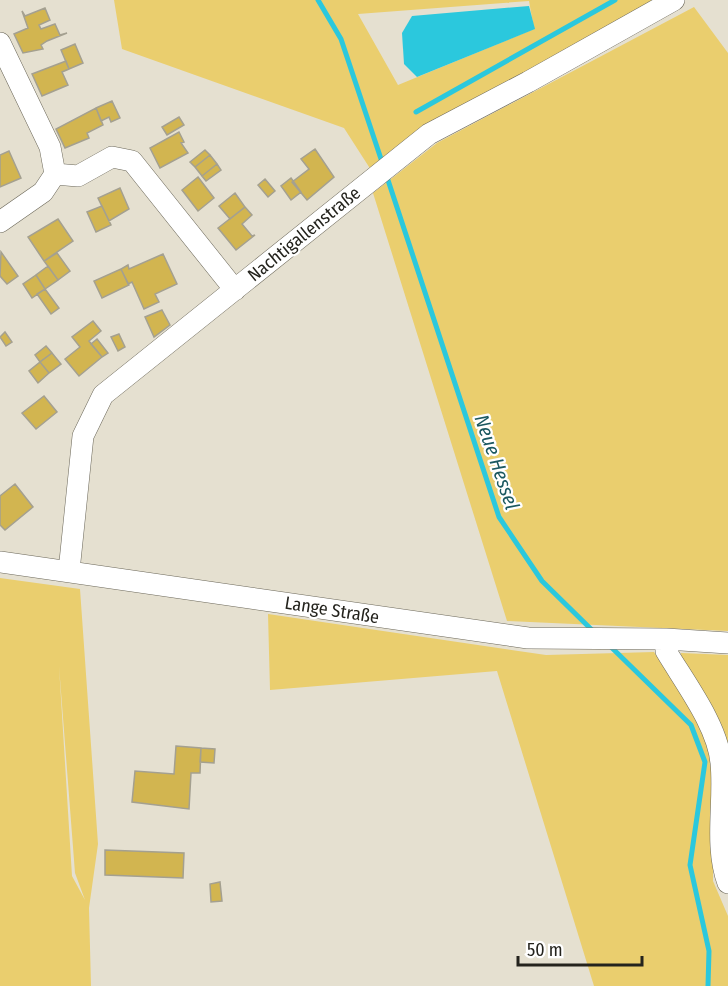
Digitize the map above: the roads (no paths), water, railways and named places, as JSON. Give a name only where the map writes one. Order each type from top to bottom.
[{"type":"street","name":"Nachtigallenstraße","points":[[69,571],[83,436],[103,395],[402,153],[429,134],[528,82],[674,0]]},
{"type":"street","points":[[0,43],[50,147],[55,174],[44,192],[0,222]]},
{"type":"street","points":[[55,174],[78,176],[112,157],[132,161],[235,290]]},
{"type":"street","name":"Lange Straße","points":[[0,562],[528,638],[666,639],[728,643]]},
{"type":"street","points":[[666,639],[666,651],[714,733],[721,761],[722,855],[728,883]]},
{"type":"water","points":[[529,6],[535,29],[417,77],[404,64],[402,33],[412,16]]},
{"type":"waterway","name":"Neue Hessel","points":[[318,0],[341,39],[383,165]]},
{"type":"waterway","points":[[416,112],[615,0]]},
{"type":"waterway","name":"Neue Hessel","points":[[386,174],[499,517],[542,581],[595,633]]},
{"type":"waterway","name":"Neue Hessel","points":[[609,645],[691,725],[705,762],[690,865],[709,951],[708,986]]}]
